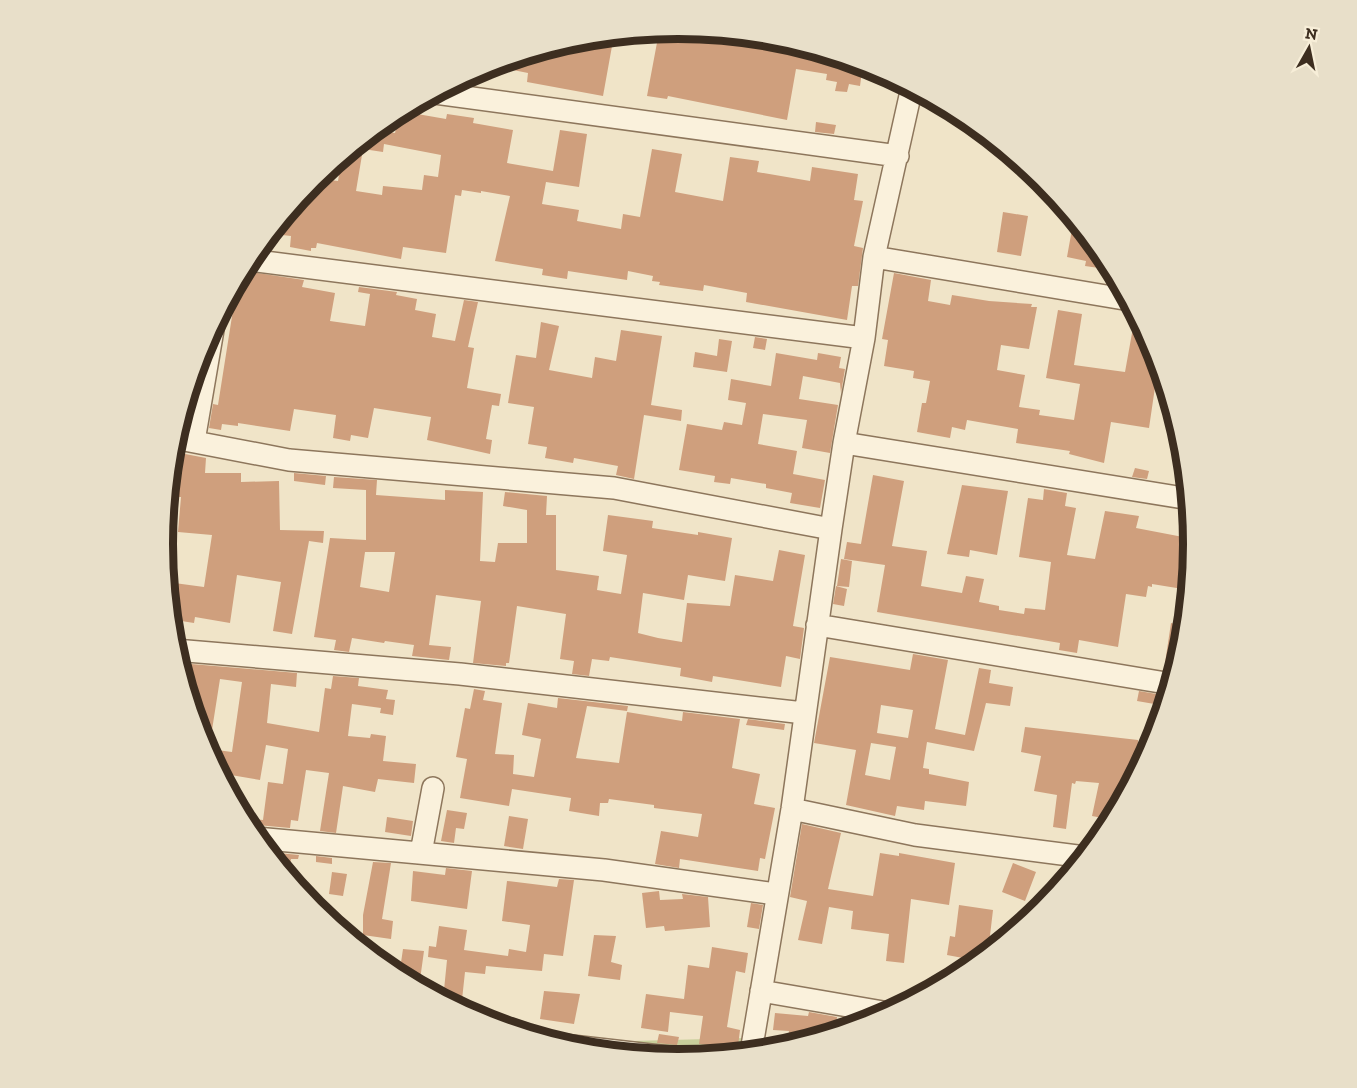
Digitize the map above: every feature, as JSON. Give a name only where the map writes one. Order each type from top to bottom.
[{"type":"street","points":[[448,95],[898,156]]},
{"type":"street","points":[[752,1043],[792,809],[831,529],[844,443],[864,338],[874,257],[910,96]]},
{"type":"street","points":[[874,257],[1119,298]]},
{"type":"street","points":[[260,261],[864,338]]},
{"type":"street","points":[[184,440],[289,460],[614,488],[831,529]]},
{"type":"street","points":[[844,443],[1181,498]]},
{"type":"street","points":[[817,625],[1164,683]]},
{"type":"street","points":[[185,651],[460,674],[804,713]]},
{"type":"street","points":[[421,853],[433,788]]},
{"type":"street","points":[[792,809],[915,835],[1075,856]]},
{"type":"street","points":[[269,839],[604,870],[776,894]]},
{"type":"street","points":[[761,991],[873,1010]]},
{"type":"green space","points":[[786,1037],[744,1045],[678,1049],[645,1048],[596,1042]]},
{"type":"building","points":[[658,40],[744,43],[809,56],[862,73],[860,86],[849,84],[847,92],[835,91],[837,82],[826,80],[827,74],[796,69],[787,120],[668,96],[667,99],[647,96]]},
{"type":"building","points":[[613,43],[603,96],[527,82],[528,73],[508,69],[548,56]]},
{"type":"building","points":[[415,114],[446,119],[447,114],[474,118],[473,123],[513,130],[507,163],[553,171],[560,130],[587,134],[579,187],[546,182],[542,204],[579,210],[577,221],[621,229],[623,214],[640,217],[652,149],[682,154],[675,192],[723,201],[730,157],[759,161],[757,172],[810,181],[812,167],[858,174],[854,200],[863,201],[854,246],[863,248],[858,286],[852,286],[847,320],[746,302],[747,293],[704,285],[703,291],[659,285],[660,282],[652,281],[653,276],[628,271],[627,280],[568,271],[567,279],[542,275],[543,269],[495,261],[510,196],[481,191],[481,193],[462,190],[461,196],[455,195],[446,253],[403,247],[401,259],[317,243],[316,248],[311,248],[311,251],[290,247],[291,236],[282,235],[282,232],[329,180],[338,181],[340,170],[363,150],[356,191],[382,195],[383,186],[422,190],[424,175],[438,177],[441,155],[384,144],[383,152],[364,149],[387,132],[395,133],[397,125]]},
{"type":"building","points":[[816,122],[836,125],[834,134],[815,132]]},
{"type":"building","points":[[1003,212],[1028,216],[1021,256],[997,252]]},
{"type":"building","points":[[1072,228],[1098,263],[1099,268],[1085,266],[1086,261],[1067,257]]},
{"type":"building","points":[[253,272],[304,280],[302,287],[335,293],[330,321],[365,326],[370,294],[358,292],[359,287],[397,292],[396,295],[417,299],[415,310],[436,314],[432,337],[455,341],[464,300],[478,302],[468,347],[474,348],[467,388],[501,394],[499,406],[492,405],[486,439],[492,440],[490,454],[427,440],[431,417],[374,408],[368,438],[351,435],[350,441],[333,438],[336,415],[294,409],[290,431],[238,423],[238,426],[222,424],[221,430],[209,428],[213,404],[218,405],[233,310],[241,291]]},
{"type":"building","points":[[894,273],[931,280],[928,301],[950,305],[952,295],[989,301],[1032,304],[1031,307],[1037,307],[1029,349],[1001,345],[997,370],[1025,375],[1019,407],[1040,410],[1039,415],[1074,420],[1080,384],[1046,378],[1058,310],[1082,314],[1074,365],[1125,372],[1133,326],[1156,380],[1149,428],[1111,422],[1104,463],[1069,454],[1070,451],[1016,443],[1018,429],[967,420],[965,430],[952,427],[950,438],[917,432],[922,403],[926,403],[930,381],[913,378],[914,371],[884,366],[888,340],[882,339]]},
{"type":"building","points":[[541,322],[559,326],[549,370],[592,378],[595,357],[616,361],[621,330],[662,336],[651,405],[682,410],[681,421],[644,415],[634,479],[616,475],[618,466],[574,458],[573,463],[545,458],[547,447],[528,444],[534,407],[508,403],[516,355],[536,358]]},
{"type":"building","points":[[755,337],[767,339],[765,350],[753,348]]},
{"type":"building","points":[[719,339],[732,341],[727,372],[693,367],[695,352],[717,356]]},
{"type":"building","points":[[776,353],[817,360],[818,353],[841,357],[839,368],[845,369],[841,393],[840,383],[803,376],[799,399],[838,405],[830,453],[802,448],[807,420],[763,414],[758,444],[797,451],[793,474],[825,480],[820,508],[790,503],[792,493],[766,488],[766,484],[731,478],[730,484],[714,482],[715,476],[679,470],[687,424],[722,430],[724,422],[742,425],[746,403],[728,400],[731,379],[771,386]]},
{"type":"building","points":[[182,453],[206,458],[205,473],[241,473],[241,482],[279,481],[280,530],[324,531],[323,543],[309,541],[292,634],[273,631],[281,582],[237,575],[230,623],[195,617],[194,623],[180,621],[179,598],[177,598],[176,583],[204,587],[212,535],[178,532],[181,497],[178,497]]},
{"type":"building","points":[[1135,468],[1149,471],[1147,479],[1132,477]]},
{"type":"building","points":[[294,473],[326,476],[325,485],[294,481]]},
{"type":"building","points":[[873,475],[904,481],[892,546],[927,551],[921,586],[962,593],[966,576],[984,579],[979,602],[999,606],[999,610],[1024,614],[1025,608],[1045,610],[1051,562],[1019,557],[1028,498],[1043,500],[1044,489],[1067,493],[1065,506],[1076,508],[1067,555],[1095,559],[1105,511],[1139,516],[1136,528],[1183,537],[1183,534],[1181,589],[1152,584],[1152,587],[1148,586],[1146,597],[1126,594],[1118,647],[1079,640],[1077,653],[1059,650],[1060,643],[877,612],[885,565],[844,559],[847,542],[861,544]]},
{"type":"building","points":[[334,477],[377,480],[376,495],[445,500],[445,490],[483,492],[480,561],[495,562],[498,543],[527,543],[527,510],[503,506],[505,492],[547,496],[546,515],[556,515],[556,570],[599,576],[597,590],[621,594],[627,555],[603,551],[608,515],[653,521],[652,528],[732,538],[725,581],[688,575],[684,600],[643,593],[638,633],[682,642],[687,603],[730,606],[735,575],[773,581],[779,550],[805,555],[793,626],[804,628],[800,659],[786,656],[781,687],[713,676],[712,682],[680,676],[681,668],[610,657],[609,661],[592,659],[589,676],[572,674],[574,661],[560,659],[566,614],[517,606],[509,663],[506,663],[506,666],[473,663],[481,601],[436,595],[429,645],[451,647],[449,660],[412,656],[414,645],[352,638],[349,652],[334,650],[336,640],[314,637],[330,538],[366,540],[366,490],[333,488]],"holes":[[[365,552],[395,552],[389,592],[360,587]]]},
{"type":"building","points":[[962,485],[1008,491],[997,555],[970,550],[969,557],[947,554]]},
{"type":"building","points":[[174,534],[177,535],[174,553],[173,544]]},
{"type":"building","points":[[841,559],[852,561],[849,587],[837,586]]},
{"type":"building","points":[[836,586],[847,589],[844,606],[833,604]]},
{"type":"building","points":[[1181,591],[1174,643],[1169,664],[1165,663],[1171,623],[1175,624]]},
{"type":"building","points":[[913,654],[948,660],[935,729],[965,735],[979,668],[991,670],[989,683],[1013,687],[1010,706],[986,703],[974,751],[927,742],[923,768],[929,769],[929,774],[969,782],[966,806],[925,801],[924,810],[897,806],[895,816],[846,805],[856,750],[814,743],[830,657],[910,670]],"holes":[[[881,705],[913,710],[908,738],[877,733]],[[871,743],[896,747],[890,780],[865,775]]]},
{"type":"building","points":[[188,664],[297,673],[296,687],[271,684],[267,723],[319,732],[325,688],[331,689],[333,676],[359,678],[358,686],[388,690],[386,699],[395,700],[393,715],[380,713],[381,708],[352,704],[348,736],[370,738],[371,734],[386,736],[383,761],[416,764],[414,783],[378,779],[375,792],[343,786],[336,833],[320,831],[329,773],[306,770],[298,821],[291,820],[290,828],[259,825],[255,819],[263,820],[268,782],[283,784],[288,749],[266,745],[260,780],[230,775],[218,750],[232,752],[242,682],[220,679],[211,735]]},
{"type":"building","points":[[474,689],[485,691],[483,700],[502,703],[495,754],[514,755],[513,774],[534,777],[541,739],[522,735],[528,703],[557,708],[558,698],[628,706],[627,711],[587,706],[576,758],[619,763],[627,712],[682,721],[683,712],[740,719],[732,768],[760,774],[754,804],[775,808],[765,859],[760,858],[758,871],[680,859],[679,868],[655,864],[661,831],[698,837],[702,814],[609,799],[608,803],[600,803],[599,816],[569,811],[571,798],[512,789],[509,806],[460,798],[467,759],[456,757],[465,708],[470,709]]},
{"type":"building","points":[[1139,691],[1160,695],[1157,705],[1137,701]]},
{"type":"building","points":[[748,719],[785,724],[784,730],[746,725]]},
{"type":"building","points":[[1025,727],[1138,740],[1138,743],[1142,744],[1116,797],[1102,818],[1092,816],[1099,783],[1076,781],[1075,784],[1072,783],[1066,829],[1053,827],[1057,795],[1034,791],[1041,756],[1021,752]]},
{"type":"building","points":[[447,810],[467,813],[464,829],[456,828],[454,843],[441,841]]},
{"type":"building","points":[[509,816],[528,819],[523,849],[504,846]]},
{"type":"building","points":[[387,817],[413,821],[411,836],[385,832]]},
{"type":"building","points":[[802,824],[841,833],[828,889],[873,896],[880,853],[899,856],[899,853],[955,863],[949,905],[911,899],[904,963],[886,961],[889,934],[851,929],[853,911],[829,907],[822,944],[798,940],[807,901],[790,897]]},
{"type":"building","points":[[280,853],[299,855],[298,859],[291,859],[290,866]]},
{"type":"building","points":[[316,856],[332,858],[332,864],[316,862]]},
{"type":"building","points":[[373,862],[391,863],[382,919],[393,921],[391,939],[363,935],[363,915]]},
{"type":"building","points":[[1013,863],[1036,872],[1025,901],[1002,892]]},
{"type":"building","points":[[446,868],[472,871],[467,909],[411,901],[413,871],[445,875]]},
{"type":"building","points":[[332,872],[347,874],[343,896],[329,894]]},
{"type":"building","points":[[559,879],[574,880],[563,956],[544,954],[542,971],[486,966],[485,974],[465,972],[462,1000],[444,991],[447,960],[428,957],[429,946],[436,947],[439,926],[467,930],[464,950],[508,956],[509,949],[526,952],[530,925],[502,921],[507,881],[557,887]]},
{"type":"building","points":[[659,891],[660,900],[683,899],[682,894],[708,897],[710,927],[665,931],[664,926],[646,928],[642,893]]},
{"type":"building","points":[[751,903],[763,905],[759,929],[747,927]]},
{"type":"building","points":[[959,905],[993,910],[989,942],[967,959],[947,955],[950,936],[955,937]]},
{"type":"building","points":[[594,935],[616,936],[611,962],[622,965],[620,980],[588,976]]},
{"type":"building","points":[[712,947],[748,953],[745,973],[736,971],[727,1027],[740,1030],[738,1046],[724,1047],[699,1044],[703,1016],[670,1012],[668,1032],[641,1028],[646,994],[684,999],[688,965],[709,968]]},
{"type":"building","points":[[403,949],[424,951],[420,978],[401,966]]},
{"type":"building","points":[[544,991],[580,994],[574,1024],[540,1019]]},
{"type":"building","points":[[809,1012],[837,1017],[836,1024],[788,1037],[789,1031],[773,1030],[775,1013],[808,1016]]},
{"type":"building","points":[[659,1034],[679,1037],[677,1045],[657,1043]]}]
